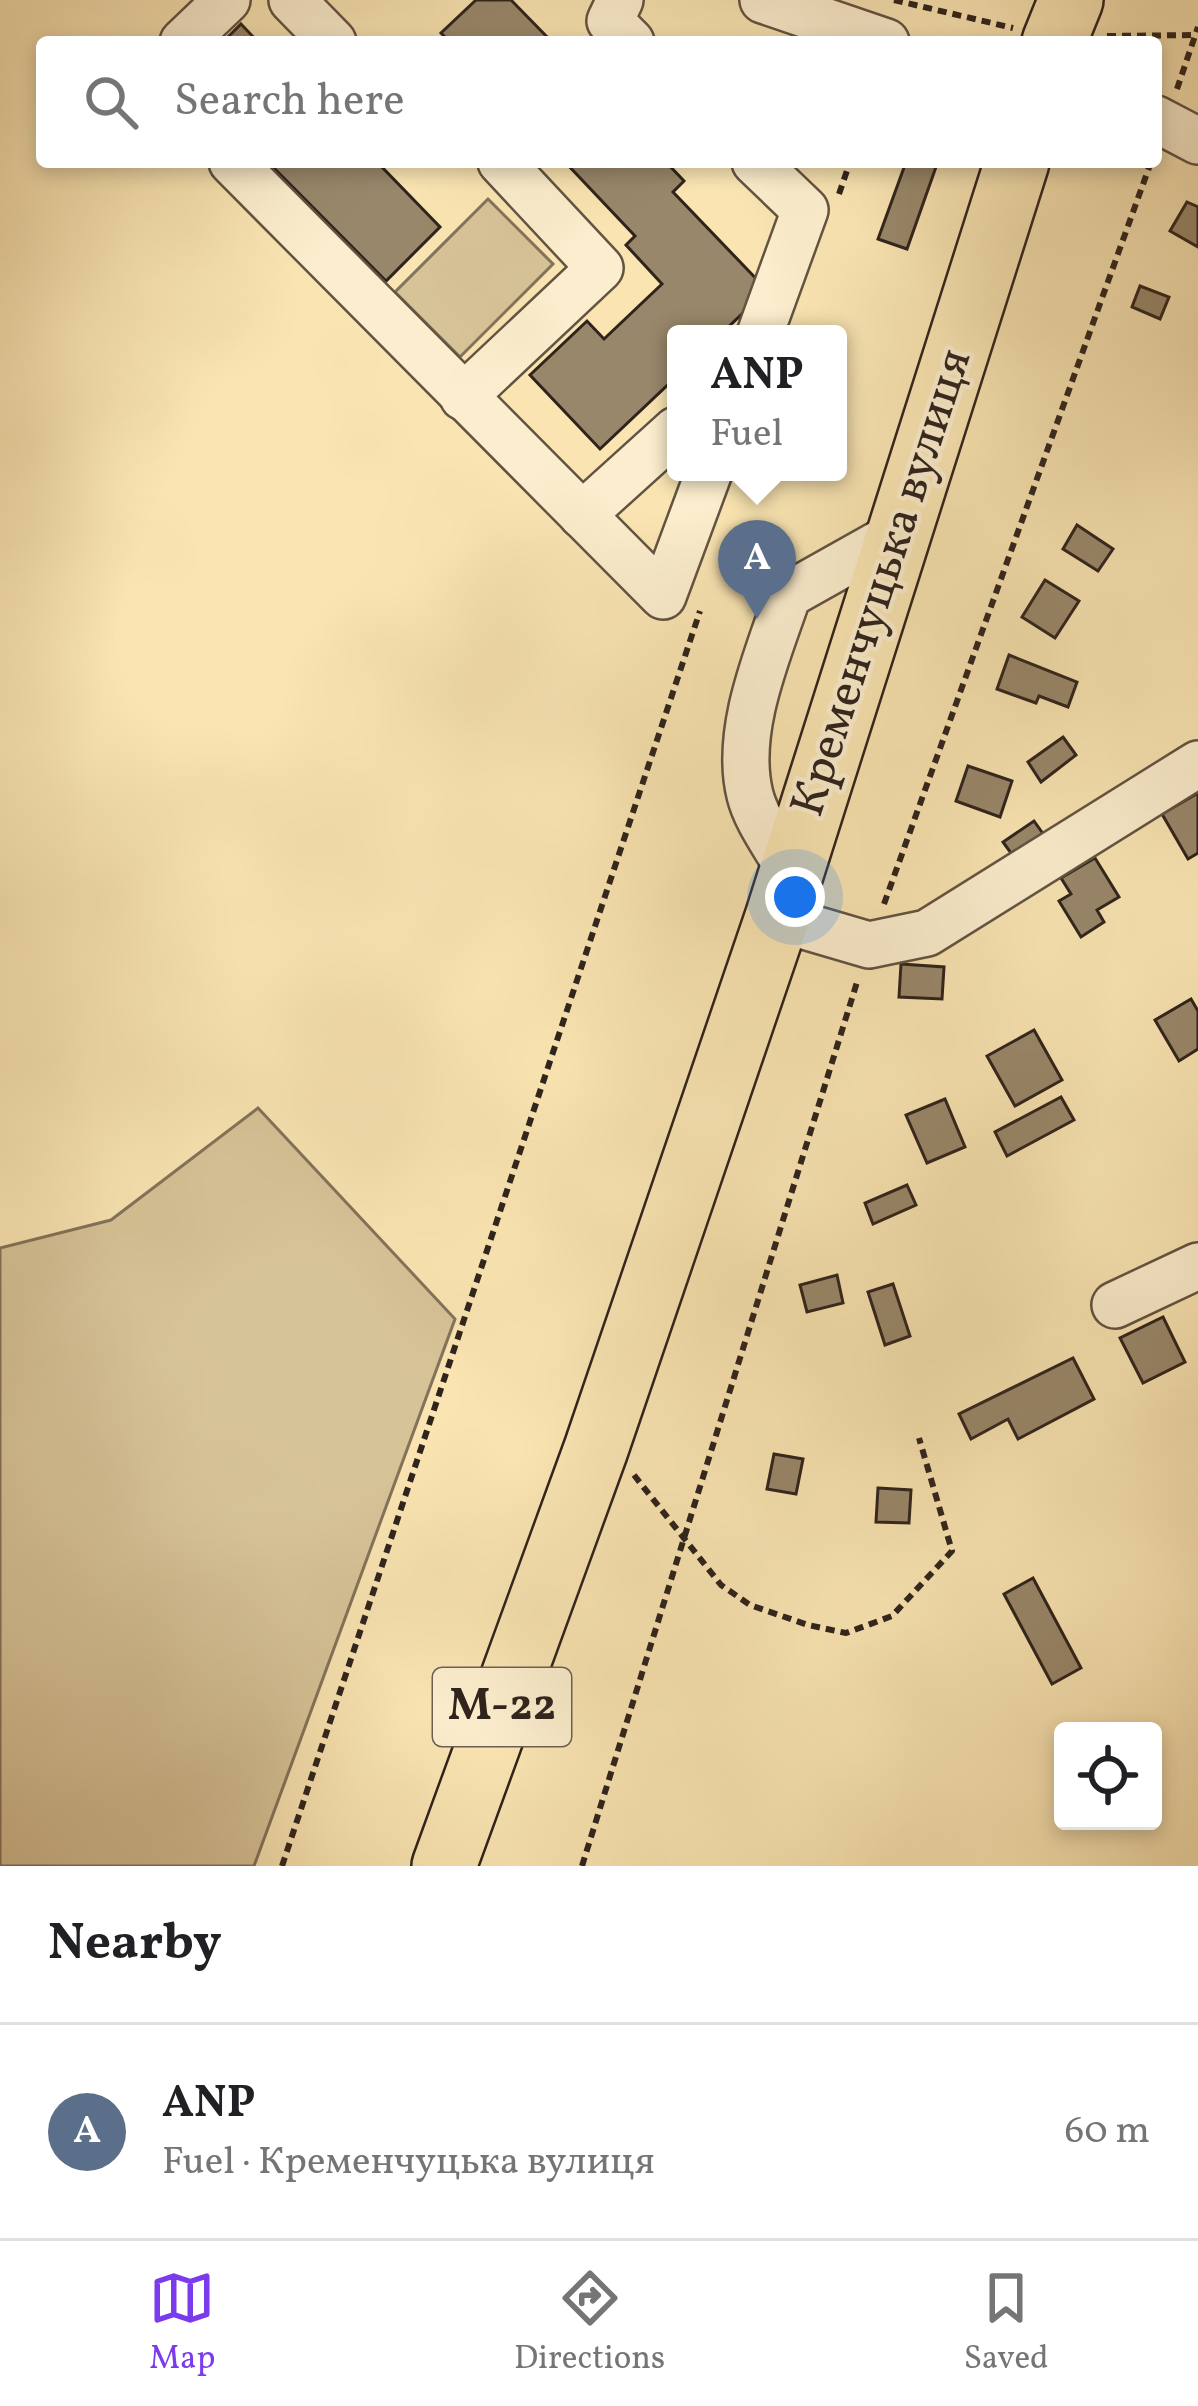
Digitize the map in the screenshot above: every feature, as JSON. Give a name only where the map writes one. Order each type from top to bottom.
[{"type":"highway","name":"Кременчуцька вулиця","points":[[560,1547],[783,894],[1015,168]]},
{"type":"highway","name":"М-22","points":[[444,1866],[560,1547]]},
{"type":"highway","name":"М-22","points":[[490,1866],[560,1547]]},
{"type":"street","points":[[189,36],[227,0]]},
{"type":"street","points":[[292,0],[327,36]]},
{"type":"street","points":[[763,0],[868,36]]},
{"type":"street","points":[[1162,122],[1198,141]]},
{"type":"street","points":[[238,168],[663,596],[706,481]]},
{"type":"street","points":[[463,397],[600,268],[507,168]]},
{"type":"street","points":[[761,168],[805,210],[763,325]]},
{"type":"street","points":[[582,515],[667,438]]},
{"type":"street","points":[[902,531],[788,595],[749,711],[750,795],[783,894],[869,945],[927,933],[1198,764]]},
{"type":"street","points":[[1115,1305],[1198,1266]]},
{"type":"path","points":[[894,0],[1063,27],[1196,34]]},
{"type":"path","points":[[581,1866],[869,945],[1149,168]]},
{"type":"path","points":[[282,1866],[701,607]]},
{"type":"path","points":[[596,1449],[636,1477],[721,1585],[750,1605],[846,1633],[892,1616],[952,1551],[919,1438]]},
{"type":"shaded area","points":[[488,199],[553,264],[460,357],[395,292]]},
{"type":"shaded area","points":[[258,1108],[455,1319],[254,1866],[0,1866],[0,1248],[111,1220]]},
{"type":"building","points":[[476,0],[511,0],[546,36],[444,36],[441,33]]},
{"type":"building","points":[[241,24],[252,36],[229,36]]},
{"type":"building","points":[[274,168],[383,168],[440,227],[386,281]]},
{"type":"building","points":[[571,168],[672,168],[684,181],[673,192],[767,290],[730,325],[667,325],[667,386],[600,449],[530,375],[587,321],[604,339],[662,284],[626,245],[635,236]]},
{"type":"building","points":[[904,168],[936,168],[907,249],[878,239]]},
{"type":"building","points":[[1187,202],[1198,207],[1198,247],[1170,231]]},
{"type":"building","points":[[1140,286],[1169,297],[1160,319],[1132,307]]},
{"type":"building","points":[[1077,525],[1113,549],[1098,571],[1063,549]]},
{"type":"building","points":[[1045,580],[1079,601],[1055,638],[1022,617]]},
{"type":"building","points":[[1009,655],[1077,682],[1068,707],[1039,696],[1036,703],[997,689]]},
{"type":"building","points":[[1063,737],[1076,755],[1041,782],[1028,762]]},
{"type":"building","points":[[968,766],[1012,781],[1000,817],[956,801]]},
{"type":"building","points":[[1198,793],[1198,853],[1188,859],[1162,814]]},
{"type":"building","points":[[1034,821],[1046,838],[1016,860],[1003,842]]},
{"type":"building","points":[[1095,858],[1119,897],[1097,910],[1104,922],[1081,937],[1059,901],[1071,894],[1061,878]]},
{"type":"building","points":[[901,964],[944,967],[942,999],[899,997]]},
{"type":"building","points":[[1191,999],[1198,1011],[1198,1049],[1179,1061],[1155,1020]]},
{"type":"building","points":[[1034,1030],[1062,1080],[1015,1106],[987,1056]]},
{"type":"building","points":[[1061,1097],[1074,1120],[1007,1156],[995,1132]]},
{"type":"building","points":[[945,1099],[965,1147],[927,1163],[906,1115]]},
{"type":"building","points":[[907,1185],[916,1205],[873,1224],[865,1203]]},
{"type":"building","points":[[837,1275],[843,1303],[807,1312],[800,1285]]},
{"type":"building","points":[[893,1284],[910,1336],[885,1345],[868,1292]]},
{"type":"building","points":[[1163,1317],[1185,1362],[1143,1383],[1120,1338]]},
{"type":"building","points":[[1073,1358],[1094,1399],[1018,1439],[1008,1419],[971,1439],[959,1414]]},
{"type":"building","points":[[774,1454],[803,1459],[796,1494],[767,1489]]},
{"type":"building","points":[[878,1488],[911,1490],[909,1523],[876,1522]]},
{"type":"building","points":[[1033,1578],[1081,1668],[1052,1684],[1004,1594]]},
{"type":"place","name":"ANP","points":[[757,619]]}]
